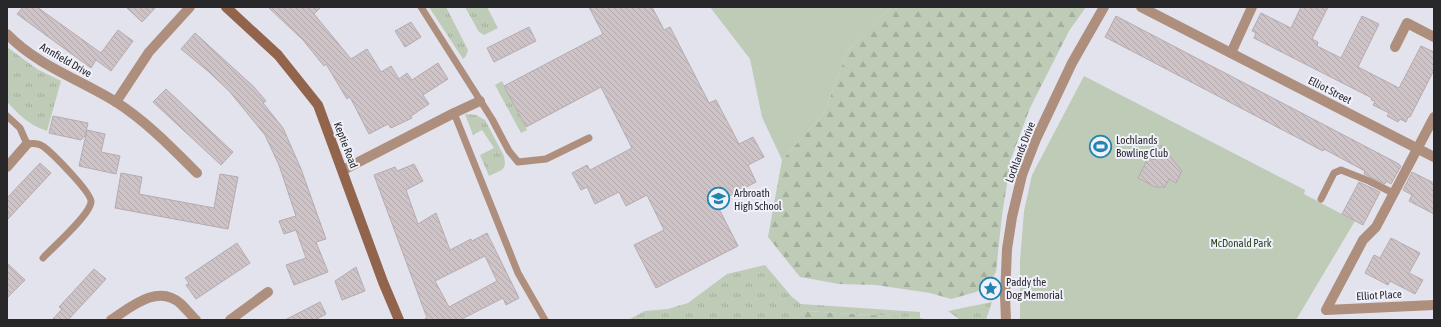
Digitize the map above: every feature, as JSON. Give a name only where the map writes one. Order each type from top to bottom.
[{"type":"main road","name":"Keptie Road","points":[[226,7],[278,55],[318,105],[383,282],[399,320]]},
{"type":"street","points":[[116,102],[149,52],[190,7]]},
{"type":"street","name":"Lochlands Drive","points":[[1006,315],[1007,249],[1012,217],[1022,175],[1036,139],[1072,62],[1104,7]]},
{"type":"street","name":"Elliot Street","points":[[1141,7],[1434,158]]},
{"type":"street","points":[[1231,53],[1252,7]]},
{"type":"street","points":[[1395,47],[1407,23],[1434,37]]},
{"type":"street","name":"Annfield Drive","points":[[7,34],[18,46],[36,58],[116,102],[148,127],[198,173]]},
{"type":"street","points":[[343,170],[480,101]]},
{"type":"street","points":[[1393,193],[1434,117]]},
{"type":"street","points":[[7,167],[27,144]]},
{"type":"street","name":"Elliot Place","points":[[1393,193],[1376,227],[1364,240],[1326,310],[1434,305]]},
{"type":"street","points":[[230,320],[268,292]]},
{"type":"street","points":[[111,320],[142,300],[155,295],[170,297],[180,303],[196,320]]},
{"type":"lane","points":[[421,7],[492,119],[509,151],[518,162],[546,159],[589,138]]},
{"type":"lane","points":[[454,113],[518,274],[545,320]]},
{"type":"lane","points":[[7,116],[20,128],[27,144],[34,142],[44,146],[83,186],[91,197],[91,204],[86,214],[43,258]]},
{"type":"lane","points":[[1321,199],[1334,173],[1341,170],[1393,193]]},
{"type":"lane","points":[[1000,320],[1006,315]]},
{"type":"green space","points":[[429,7],[446,7],[468,50],[463,59]]},
{"type":"green space","points":[[465,7],[487,7],[498,28],[484,35],[479,32]]},
{"type":"green space","points":[[710,7],[891,7],[847,52],[824,113],[782,160],[762,117],[750,59]]},
{"type":"green space","points":[[891,7],[1086,7],[1069,31],[1030,108],[1011,159],[1002,215],[996,272],[988,285],[976,292],[951,299],[930,293],[876,285],[839,284],[800,277],[768,237],[782,160],[824,113],[847,52]]},
{"type":"green space","points":[[7,47],[37,69],[61,81],[47,131],[29,123],[7,102]]},
{"type":"green space","name":"McDonald Park","points":[[1084,76],[1305,190],[1304,194],[1355,221],[1296,320],[1020,320],[1020,261],[1024,211],[1032,175]]},
{"type":"green space","points":[[502,81],[527,130],[521,133],[495,85]]},
{"type":"green space","points":[[465,114],[476,115],[485,120],[504,156],[505,164],[502,170],[489,176],[480,155],[494,148],[482,130],[473,135]]},
{"type":"green space","points":[[765,265],[792,297],[801,304],[920,312],[920,318],[805,311],[792,320],[628,320],[645,311],[668,309],[688,303],[727,274]]},
{"type":"green space","points":[[992,302],[986,320],[960,320],[948,311]]},
{"type":"green space","points":[[805,311],[920,318],[928,320],[792,320]]},
{"type":"building","points":[[23,7],[37,7],[101,53],[118,30],[133,41],[111,71],[96,60],[91,68],[17,14]]},
{"type":"building","points":[[126,7],[156,7],[142,22]]},
{"type":"building","points":[[268,7],[321,7],[314,14],[351,59],[367,49],[381,72],[391,66],[399,79],[407,73],[412,80],[438,63],[448,79],[423,95],[429,104],[411,116],[412,118],[391,128],[388,124],[369,134],[350,97],[347,99],[326,64],[324,66],[303,40]]},
{"type":"building","name":"Arbroath High School","points":[[589,7],[652,7],[664,30],[670,27],[709,103],[716,100],[739,144],[753,137],[764,157],[748,165],[756,182],[716,203],[738,246],[656,288],[634,245],[664,230],[647,195],[626,206],[619,192],[595,204],[587,187],[581,190],[572,173],[587,165],[590,170],[632,148],[601,87],[526,127],[504,86],[603,34]]},
{"type":"building","points":[[1301,7],[1328,7],[1312,39],[1318,42],[1317,46],[1341,58],[1362,16],[1379,24],[1358,67],[1399,88],[1421,46],[1434,52],[1434,70],[1406,122],[1400,119],[1398,122],[1387,116],[1389,113],[1373,105],[1375,101],[1371,100],[1372,98],[1254,38],[1256,33],[1252,31],[1261,13],[1291,28]]},
{"type":"building","points":[[1116,16],[1399,164],[1401,166],[1391,184],[1386,181],[1385,184],[1364,174],[1365,171],[1324,149],[1323,151],[1105,37]]},
{"type":"building","points":[[411,22],[421,37],[405,47],[395,31]]},
{"type":"building","points":[[529,27],[536,41],[494,62],[487,48]]},
{"type":"building","points":[[195,33],[254,87],[266,101],[263,103],[283,128],[301,169],[326,239],[316,242],[328,272],[294,285],[286,265],[306,258],[296,230],[284,234],[279,221],[296,216],[279,165],[265,135],[230,92],[181,49]]},
{"type":"building","points":[[166,89],[233,152],[221,165],[153,102]]},
{"type":"building","points":[[53,116],[88,123],[85,136],[81,140],[49,133]]},
{"type":"building","points":[[87,130],[105,134],[101,152],[120,156],[116,174],[79,166]]},
{"type":"building","points":[[1161,145],[1182,171],[1176,183],[1169,179],[1165,187],[1155,187],[1138,178],[1148,158],[1154,160]]},
{"type":"building","points":[[40,163],[51,173],[7,220],[7,198]]},
{"type":"building","points":[[414,164],[423,181],[406,190],[418,224],[436,213],[450,250],[471,239],[472,241],[487,233],[519,298],[506,305],[503,298],[460,320],[423,320],[427,318],[374,175],[395,167],[397,171]],"holes":[[[485,256],[497,281],[449,307],[435,281]]]},
{"type":"building","points":[[1412,172],[1434,183],[1434,214],[1409,201],[1412,195],[1403,190]]},
{"type":"building","points":[[121,173],[142,177],[139,194],[214,208],[220,174],[238,177],[228,229],[115,208]]},
{"type":"building","points":[[1359,182],[1380,192],[1363,225],[1342,214]]},
{"type":"building","points":[[1391,238],[1420,253],[1409,273],[1423,280],[1415,294],[1390,281],[1388,285],[1365,273],[1374,255],[1380,258]]},
{"type":"building","points":[[237,243],[250,263],[196,299],[186,285],[189,283],[185,278]]},
{"type":"building","points":[[7,263],[25,280],[7,298]]},
{"type":"building","points":[[356,267],[365,291],[342,300],[335,281]]},
{"type":"building","points":[[94,269],[106,279],[68,320],[52,320],[62,309],[59,307]]},
{"type":"building","points":[[320,302],[326,314],[315,320],[285,320]]},
{"type":"place","name":"Lochlands Bowling Club","points":[[1101,146]]},
{"type":"place","name":"Arbroath High School","points":[[718,199]]},
{"type":"place","name":"Paddy the Dog Memorial","points":[[991,288]]}]
